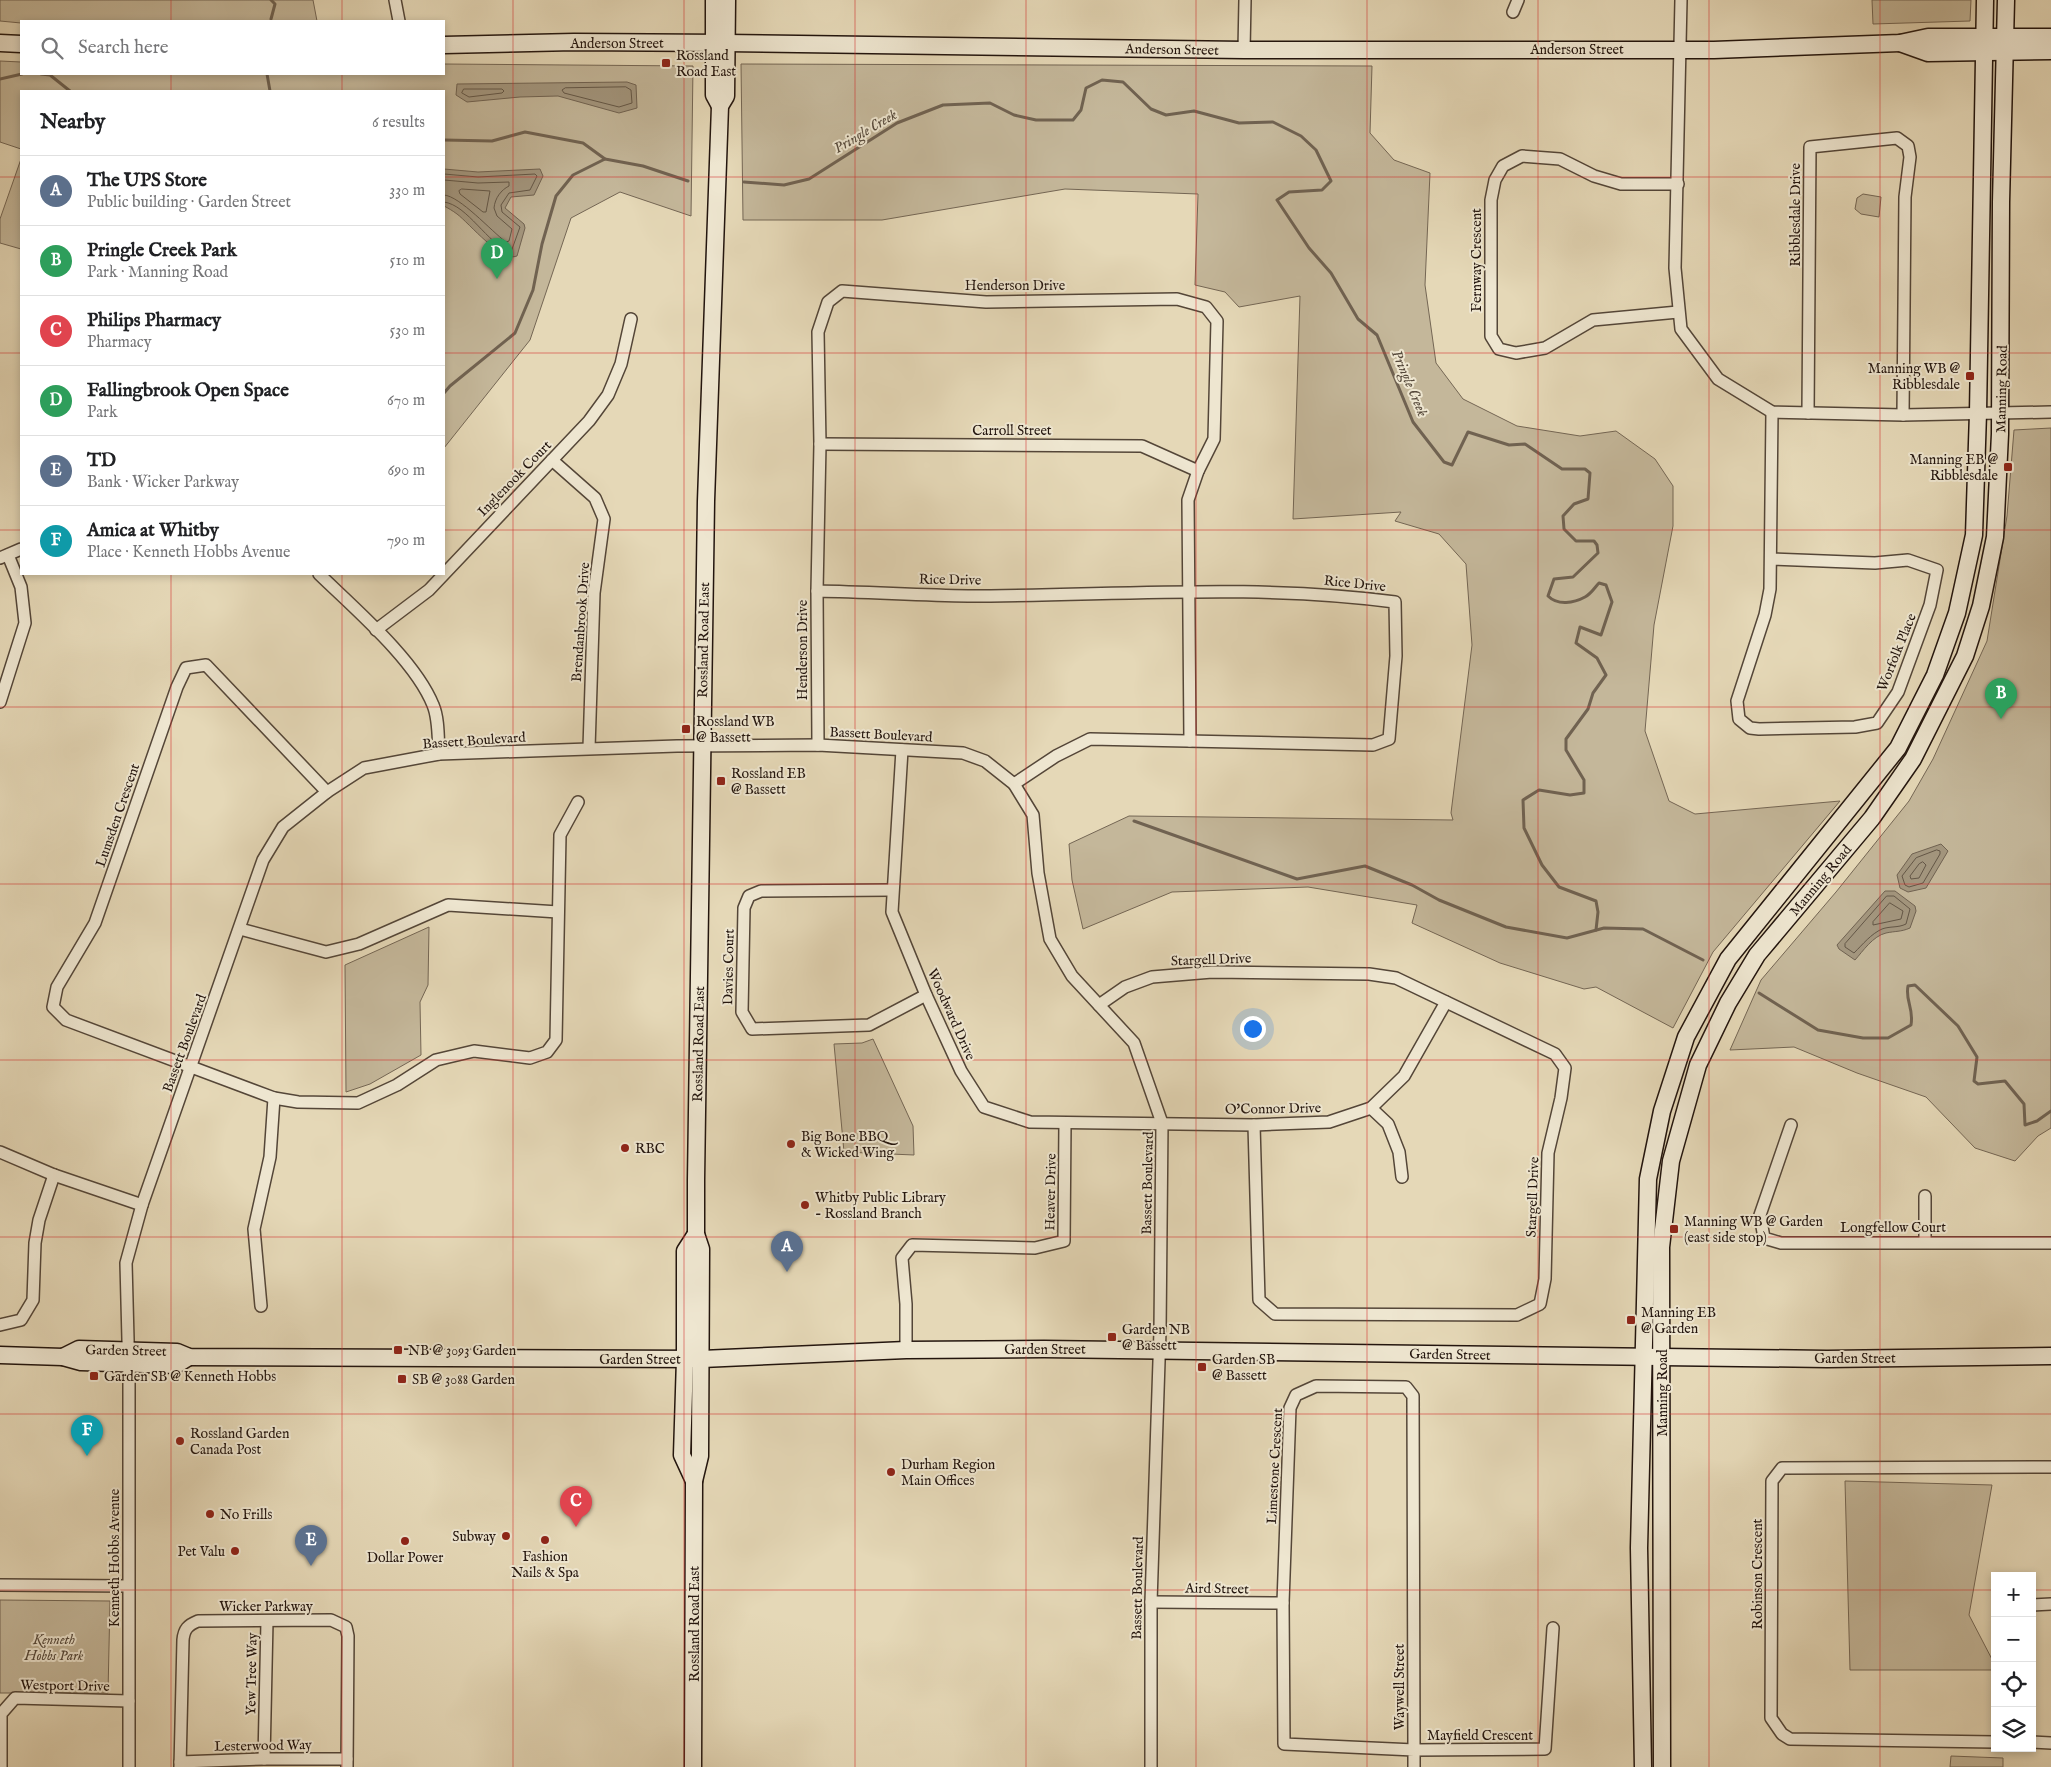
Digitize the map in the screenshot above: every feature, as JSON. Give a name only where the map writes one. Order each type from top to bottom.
[{"type":"main road","name":"Rossland Road East","points":[[714,0],[720,43]]},
{"type":"main road","name":"Rossland Road East","points":[[693,1767],[694,1481],[700,1456],[694,1359],[701,1249],[696,1234],[701,746],[706,501],[720,106],[714,96],[727,0]]},
{"type":"main road","name":"Manning Road","points":[[1643,1767],[1639,1548],[1648,1179],[1662,1110],[1686,1038],[1728,959],[1898,748],[1935,675],[1957,612],[1974,534],[1978,413],[1985,0]]},
{"type":"main road","name":"Manning Road","points":[[1662,1767],[1660,1586],[1661,1247],[1671,1161],[1698,1065],[1728,1003],[1757,955],[1872,818],[1913,759],[1965,656],[1981,606],[1994,538],[2000,412],[2006,0]]},
{"type":"main road","name":"Anderson Street","points":[[445,45],[574,42],[1244,50],[1714,50],[1900,43],[1928,53],[1984,44],[2004,44],[2051,37]]},
{"type":"main road","points":[[0,44],[20,44]]},
{"type":"main road","name":"Anderson Street","points":[[2004,44],[2051,51]]},
{"type":"main road","name":"Garden Street","points":[[0,1355],[63,1357],[79,1349],[128,1357],[177,1352],[189,1357],[694,1359],[906,1350],[1160,1349],[1827,1359],[2051,1356]]},
{"type":"street","points":[[395,0],[399,20]]},
{"type":"street","points":[[1244,50],[1245,0]]},
{"type":"street","points":[[1513,12],[1518,0]]},
{"type":"street","points":[[1681,0],[1675,268],[1678,312],[1681,329],[1718,379],[1772,412],[1903,415],[2051,412]]},
{"type":"street","name":"Ribblesdale Drive","points":[[1808,413],[1810,147],[1897,138],[1908,146],[1910,156],[1905,198],[1903,415]]},
{"type":"street","name":"Fernway Crescent","points":[[1678,184],[1621,184],[1594,176],[1560,159],[1522,156],[1504,166],[1495,180],[1491,200],[1491,336],[1499,349],[1516,353],[1545,348],[1593,320],[1678,312]]},
{"type":"street","name":"Henderson Drive","points":[[818,745],[817,591],[820,444],[818,332],[828,302],[842,291],[986,302],[1177,299],[1206,307],[1217,321],[1214,439],[1198,471],[1188,500],[1190,741]]},
{"type":"street","name":"Inglenook Court","points":[[445,573],[589,422],[608,395],[621,364],[631,319]]},
{"type":"street","name":"Worfolk Place","points":[[1771,559],[1875,563],[1908,560],[1938,570],[1930,605],[1898,692],[1877,723],[1855,728],[1759,729],[1750,728],[1739,719],[1737,702],[1765,615],[1770,589],[1772,412]]},
{"type":"street","name":"Carroll Street","points":[[820,444],[1142,446],[1198,471]]},
{"type":"street","name":"Brendanbrook Drive","points":[[552,460],[595,498],[604,519],[594,592],[589,748]]},
{"type":"street","points":[[0,702],[25,623],[21,587],[4,557],[20,549]]},
{"type":"street","points":[[320,575],[376,630],[421,679],[434,707],[439,754]]},
{"type":"street","name":"Inglenook Court","points":[[376,630],[429,590],[443,575]]},
{"type":"street","name":"Rice Drive","points":[[817,591],[968,596],[1188,591],[1341,594],[1395,602],[1396,656],[1389,739],[1373,745],[1090,739],[1056,756],[1014,784]]},
{"type":"street","name":"Lumsden Crescent","points":[[191,1068],[66,1020],[54,1007],[57,987],[95,923],[177,687],[186,668],[206,665],[327,792]]},
{"type":"street","name":"Bassett Boulevard","points":[[128,1357],[126,1263],[142,1205],[263,860],[283,827],[327,792],[364,768],[439,754],[589,748],[818,745],[963,753],[985,761],[1014,784],[1033,815],[1038,873],[1050,940],[1072,976],[1134,1043],[1162,1123],[1160,1349],[1151,1602],[1151,1767]]},
{"type":"street","name":"Woodward Drive","points":[[902,750],[892,912],[926,995],[961,1071],[984,1107],[1030,1122],[1162,1123]]},
{"type":"street","points":[[191,1068],[274,1098],[298,1102],[358,1103],[397,1085],[436,1060],[474,1052],[530,1058],[547,1052],[556,1040],[560,835],[578,802]]},
{"type":"street","name":"Davies Court","points":[[892,890],[762,891],[749,896],[744,908],[742,1012],[752,1029],[869,1025],[926,995]]},
{"type":"street","points":[[240,929],[326,952],[359,944],[448,905],[558,912]]},
{"type":"street","name":"Stargell Drive","points":[[1098,1005],[1125,987],[1152,977],[1212,972],[1369,974],[1396,978],[1555,1054],[1565,1068],[1561,1098],[1548,1153],[1545,1279],[1540,1304],[1517,1315],[1275,1314],[1259,1300],[1254,1126]]},
{"type":"street","name":"O'Connor Drive","points":[[1162,1123],[1254,1126],[1329,1122],[1371,1108],[1404,1076],[1446,1002]]},
{"type":"street","points":[[261,1306],[254,1229],[270,1157],[274,1098]]},
{"type":"street","points":[[1371,1108],[1388,1124],[1399,1152],[1402,1177]]},
{"type":"street","name":"Heaver Drive","points":[[906,1350],[906,1304],[902,1258],[912,1244],[1035,1248],[1064,1241],[1065,1123]]},
{"type":"street","name":"Longfellow Court","points":[[1791,1125],[1760,1215],[1764,1238],[1781,1243],[2051,1243]]},
{"type":"street","points":[[0,1152],[54,1175],[142,1205]]},
{"type":"street","points":[[0,1325],[21,1320],[33,1300],[35,1243],[39,1220],[54,1175]]},
{"type":"street","points":[[1925,1196],[1925,1242]]},
{"type":"street","name":"Kenneth Hobbs Avenue","points":[[128,1357],[129,1767]]},
{"type":"street","name":"Limestone Crescent","points":[[1414,1608],[1413,1396],[1406,1387],[1316,1386],[1296,1395],[1290,1408],[1283,1603],[1284,1744],[1414,1750]]},
{"type":"street","name":"Robinson Crescent","points":[[1991,1742],[1790,1739],[1782,1734],[1771,1718],[1772,1481],[1782,1468],[2051,1467]]},
{"type":"street","points":[[0,1585],[128,1586]]},
{"type":"street","name":"Aird Street","points":[[1151,1602],[1283,1603]]},
{"type":"street","points":[[2036,1605],[2051,1604]]},
{"type":"street","name":"Waywell Street","points":[[1414,1608],[1414,1767]]},
{"type":"street","name":"Yew Tree Way","points":[[264,1759],[266,1620]]},
{"type":"street","name":"Wicker Parkway","points":[[180,1764],[184,1631],[189,1625],[198,1621],[266,1620],[331,1620],[346,1628],[349,1663],[347,1763]]},
{"type":"street","name":"Mayfield Crescent","points":[[1414,1750],[1545,1750],[1553,1628]]},
{"type":"street","name":"Westport Drive","points":[[1,1767],[1,1714],[15,1698],[129,1701]]},
{"type":"street","points":[[2036,1742],[2051,1743]]},
{"type":"street","name":"Lesterwood Way","points":[[180,1764],[264,1759],[347,1763]]},
{"type":"green space","points":[[0,0],[313,0],[317,20],[20,20],[20,23],[0,21]]},
{"type":"green space","points":[[1872,0],[1971,0],[1970,21],[1873,24]]},
{"type":"green space","points":[[0,61],[20,62],[20,75],[445,75],[445,64],[693,66],[691,216],[620,192],[571,218],[530,340],[445,447],[445,90],[20,90],[20,149],[0,142]]},
{"type":"green space","points":[[741,64],[1372,66],[1370,133],[1394,160],[1430,173],[1425,285],[1436,363],[1463,399],[1517,426],[1580,436],[1616,431],[1655,459],[1673,486],[1673,526],[1654,625],[1645,731],[1669,801],[1695,814],[1840,801],[1713,952],[1673,1028],[1596,987],[1584,989],[1500,963],[1412,923],[1417,905],[1308,887],[1172,892],[1083,929],[1072,880],[1069,844],[1129,816],[1453,820],[1451,813],[1472,645],[1466,564],[1439,534],[1395,521],[1401,512],[1293,519],[1300,296],[1239,307],[1225,292],[1195,285],[1198,194],[1065,189],[882,220],[743,220]]},
{"type":"green space","points":[[20,162],[20,249],[0,243],[0,219]]},
{"type":"green space","points":[[1863,194],[1881,197],[1879,217],[1861,214],[1855,209],[1857,198]]},
{"type":"green space","points":[[2051,428],[2051,1128],[2038,1136],[2015,1161],[1975,1148],[1926,1097],[1857,1073],[1794,1047],[1730,1050],[1761,980],[1836,892],[1909,801],[1933,759],[1987,641],[2007,516],[2014,430]]},
{"type":"green space","points":[[429,927],[428,985],[420,1002],[421,1055],[370,1084],[346,1092],[345,965]]},
{"type":"green space","points":[[873,1039],[913,1126],[914,1155],[844,1152],[834,1044],[862,1043]]},
{"type":"green space","points":[[1845,1481],[1992,1485],[1969,1615],[1991,1657],[1991,1670],[1850,1670]]},
{"type":"green space","name":"Kenneth Hobbs Park","points":[[0,1600],[110,1601],[108,1693],[0,1693]]},
{"type":"green space","points":[[1951,1756],[2003,1758],[2003,1767],[1950,1767]]},
{"type":"water","points":[[627,82],[636,85],[637,108],[619,113],[558,96],[520,97],[467,102],[456,95],[457,84]]},
{"type":"water","points":[[445,169],[478,172],[540,169],[543,176],[534,195],[511,197],[505,208],[524,224],[525,228],[517,256],[511,257],[503,254],[457,214],[445,207]]},
{"type":"water","points":[[1941,844],[1948,851],[1926,888],[1908,892],[1900,888],[1897,875],[1912,854]]},
{"type":"water","points":[[1885,891],[1895,891],[1915,906],[1916,911],[1910,928],[1877,937],[1855,960],[1839,949],[1837,945]]},
{"type":"waterway","points":[[271,0],[275,4],[271,19]]},
{"type":"waterway","name":"Pringle Creek","points":[[0,79],[20,74]]},
{"type":"waterway","name":"Pringle Creek","points":[[50,75],[69,90]]},
{"type":"waterway","points":[[267,75],[270,90]]},
{"type":"waterway","name":"Pringle Creek","points":[[744,182],[784,185],[809,179],[897,123],[943,105],[990,103],[1014,115],[1036,120],[1073,120],[1081,110],[1086,88],[1102,80],[1123,82],[1151,109],[1166,115],[1194,111],[1239,123],[1273,122],[1301,136],[1316,150],[1331,181],[1322,190],[1289,192],[1277,200],[1309,248],[1331,273],[1358,319],[1377,335],[1413,422],[1444,462],[1452,465],[1468,432],[1509,445],[1525,444],[1562,469],[1585,469],[1590,473],[1588,499],[1574,504],[1563,516],[1564,529],[1576,541],[1594,541],[1597,545],[1598,553],[1573,577],[1554,579],[1548,596],[1561,602],[1576,601],[1587,596],[1599,583],[1606,585],[1612,602],[1601,635],[1580,627],[1576,643],[1597,658],[1606,675],[1593,693],[1588,709],[1566,739],[1566,750],[1584,780],[1584,793],[1570,795],[1539,790],[1523,800],[1524,828],[1542,865],[1559,887],[1596,901],[1598,912],[1596,930]]},
{"type":"waterway","name":"Pringle Creek","points":[[445,140],[492,141],[525,132],[583,143],[605,159],[643,166],[688,181]]},
{"type":"waterway","points":[[445,392],[515,333],[533,290],[542,244],[556,196],[573,175],[605,159]]},
{"type":"waterway","points":[[1134,821],[1297,879],[1365,866],[1412,885],[1439,900],[1506,927],[1567,938],[1604,928],[1643,929],[1703,960]]},
{"type":"waterway","name":"Pringle Creek","points":[[1759,993],[1818,1030],[1863,1038],[1888,1038],[1911,1025],[1912,1019],[1907,991],[1908,986],[1915,985],[1958,1026],[1977,1057],[1974,1081],[1978,1084],[2005,1081],[2024,1104],[2025,1125],[2037,1121],[2051,1111]]},
{"type":"place","name":"Rossland Road East","points":[[666,63]]},
{"type":"place","name":"Fallingbrook Open Space","points":[[497,279]]},
{"type":"place","name":"Manning WB @ Ribblesdale","points":[[1970,376]]},
{"type":"place","name":"Manning EB @ Ribblesdale","points":[[2008,467]]},
{"type":"place","name":"Pringle Creek Park","points":[[2001,719]]},
{"type":"place","name":"Rossland WB @ Bassett","points":[[686,729]]},
{"type":"place","name":"Rossland EB @ Bassett","points":[[721,781]]},
{"type":"place","name":"Big Bone BBQ & Wicked Wing","points":[[791,1144]]},
{"type":"place","name":"RBC","points":[[625,1148]]},
{"type":"place","name":"Whitby Public Library - Rossland Branch","points":[[805,1205]]},
{"type":"place","name":"Manning WB @ Garden (east side stop)","points":[[1674,1229]]},
{"type":"place","name":"The UPS Store","points":[[787,1272]]},
{"type":"place","name":"Manning EB @ Garden","points":[[1631,1320]]},
{"type":"place","name":"Garden NB @ Bassett","points":[[1112,1337]]},
{"type":"place","name":"NB @ 3093 Garden","points":[[398,1350]]},
{"type":"place","name":"Garden SB @ Bassett","points":[[1202,1367]]},
{"type":"place","name":"Garden SB @ Kenneth Hobbs","points":[[94,1376]]},
{"type":"place","name":"SB @ 3088 Garden","points":[[402,1379]]},
{"type":"place","name":"Rossland Garden Canada Post","points":[[180,1441]]},
{"type":"place","name":"Amica at Whitby","points":[[87,1456]]},
{"type":"place","name":"Durham Region Main Offices","points":[[891,1472]]},
{"type":"place","name":"No Frills","points":[[210,1514]]},
{"type":"place","name":"Philips Pharmacy","points":[[576,1527]]},
{"type":"place","name":"Subway","points":[[506,1536]]},
{"type":"place","name":"Fashion Nails & Spa","points":[[545,1540]]},
{"type":"place","name":"Dollar Power","points":[[405,1541]]},
{"type":"place","name":"Pet Valu","points":[[235,1551]]},
{"type":"place","name":"TD","points":[[311,1566]]}]
